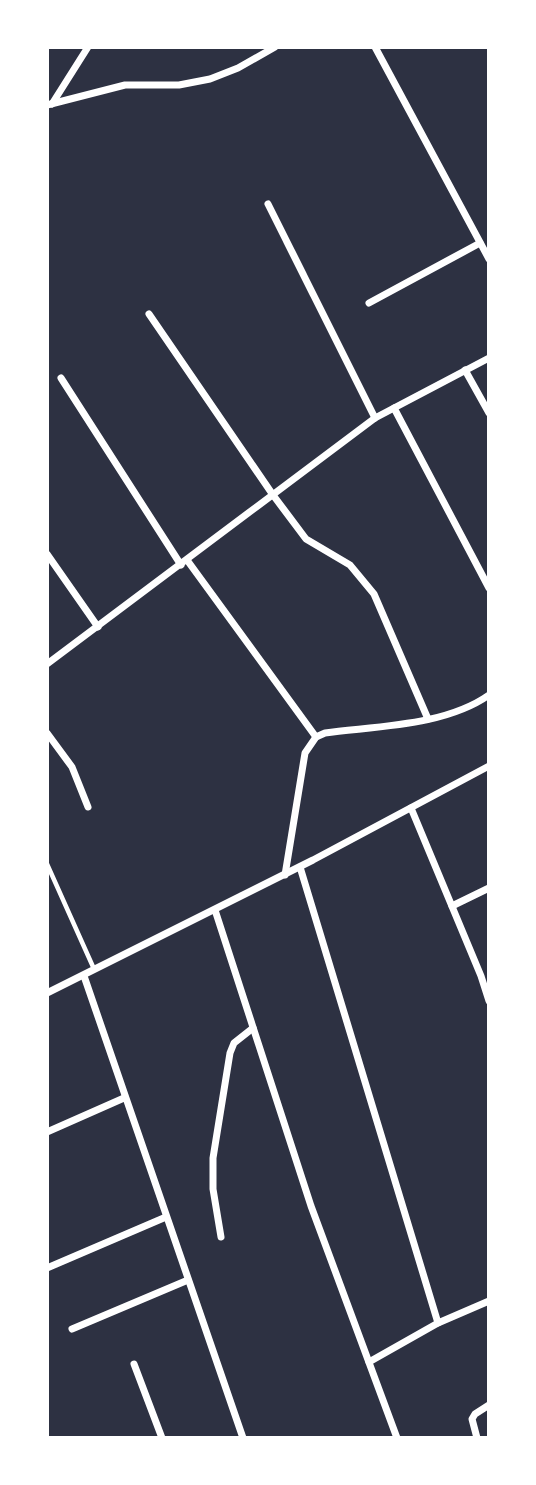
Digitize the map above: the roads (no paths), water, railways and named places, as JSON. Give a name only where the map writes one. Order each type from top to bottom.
[{"type":"street","points":[[50,105],[88,47]]},
{"type":"street","points":[[50,105],[125,85],[179,85],[210,79],[238,68],[275,47]]},
{"type":"street","points":[[375,47],[489,259]]},
{"type":"street","points":[[268,204],[375,418]]},
{"type":"street","points":[[369,303],[480,243]]},
{"type":"street","points":[[149,314],[306,539],[349,565],[374,594],[428,719]]},
{"type":"street","points":[[47,664],[375,418],[489,358]]},
{"type":"street","points":[[465,370],[489,413]]},
{"type":"street","points":[[61,378],[184,563],[316,737]]},
{"type":"street","points":[[394,408],[489,588]]},
{"type":"street","points":[[47,554],[98,627]]},
{"type":"street","points":[[285,875],[305,752],[316,737],[325,733],[442,717],[474,706],[489,695]]},
{"type":"street","points":[[47,733],[72,767],[88,807]]},
{"type":"street","points":[[47,993],[285,875],[489,766]]},
{"type":"street","points":[[411,808],[481,975],[489,1001]]},
{"type":"street","points":[[300,867],[438,1323]]},
{"type":"street","points":[[452,906],[489,888]]},
{"type":"street","points":[[215,910],[311,1206],[397,1438]]},
{"type":"street","points":[[83,976],[243,1438]]},
{"type":"street","points":[[221,1237],[213,1189],[213,1158],[230,1053],[234,1043],[253,1028]]},
{"type":"street","points":[[47,1132],[124,1098]]},
{"type":"street","points":[[47,1268],[166,1217]]},
{"type":"street","points":[[72,1329],[188,1280]]},
{"type":"street","points":[[369,1362],[438,1323],[489,1301]]},
{"type":"street","points":[[134,1364],[162,1438]]},
{"type":"street","points":[[477,1438],[472,1419],[489,1405]]},
{"type":"lane","points":[[47,864],[94,969]]}]
